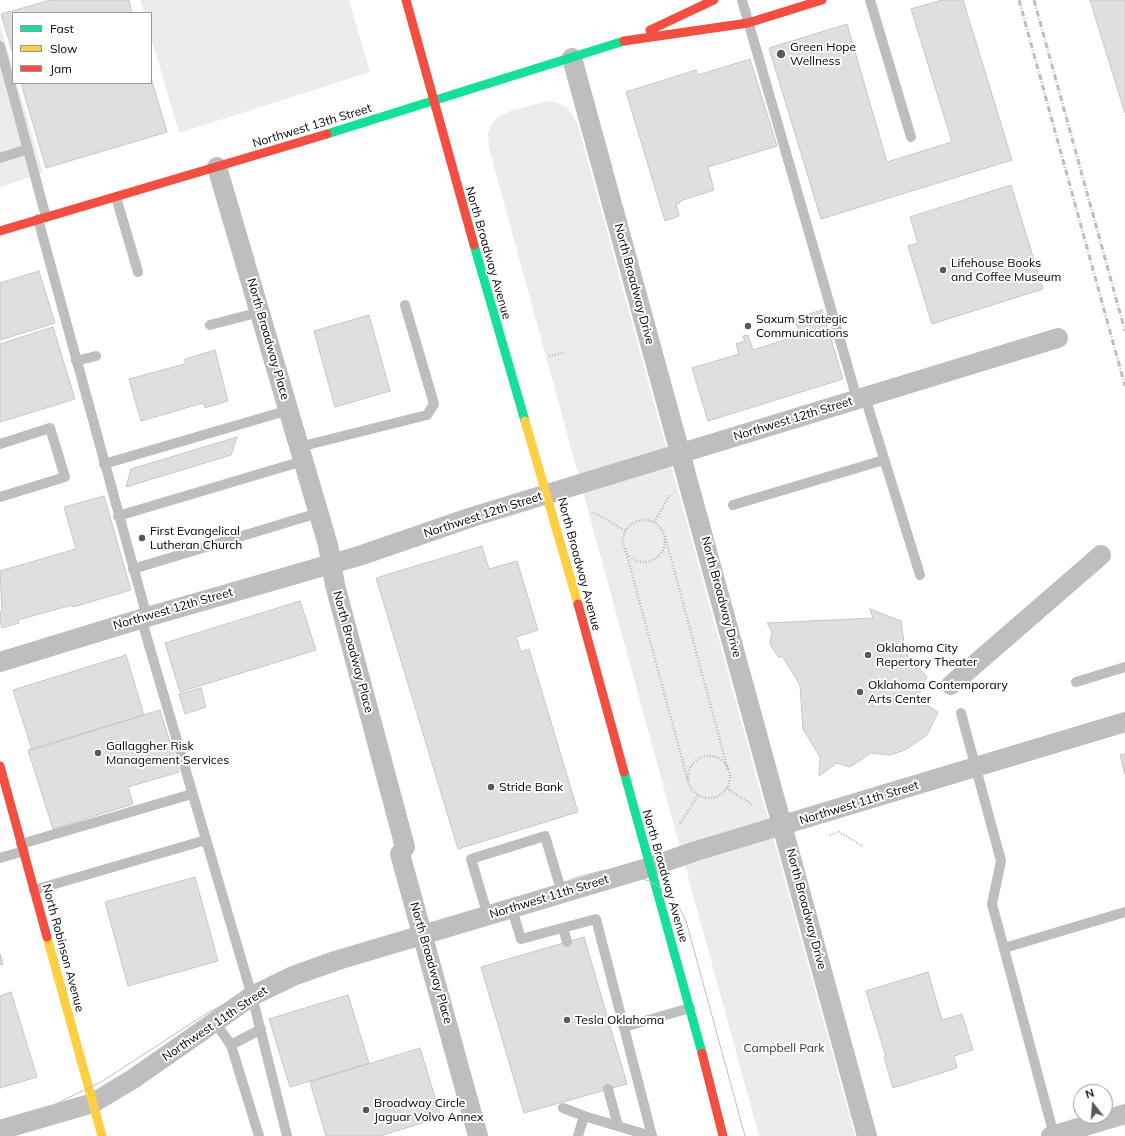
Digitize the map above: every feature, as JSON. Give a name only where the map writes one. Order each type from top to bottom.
[{"type":"main road","name":"North Broadway Avenue","points":[[406,0],[498,332],[547,494],[690,1008],[710,1080],[722,1136]]},
{"type":"main road","name":"Northwest 13th Street","points":[[0,231],[217,167],[629,40],[714,0]]},
{"type":"main road","name":"Northwest 13th Street","points":[[629,40],[748,23],[822,0]]},
{"type":"main road","name":"North Robinson Avenue","points":[[0,766],[102,1136]]},
{"type":"street","name":"North Broadway Drive","points":[[572,58],[867,1136]]},
{"type":"street","name":"North Broadway Place","points":[[217,167],[318,513],[335,585],[405,847],[400,854],[478,1136]]},
{"type":"street","name":"Northwest 12th Street","points":[[0,662],[144,618],[331,564],[547,494],[1058,338]]},
{"type":"street","points":[[951,685],[1101,555]]},
{"type":"street","name":"Northwest 11th Street","points":[[0,1130],[92,1103],[133,1079],[214,1021],[252,996],[293,976],[335,961],[423,936],[1125,722]]},
{"type":"street","points":[[1053,1135],[1125,1114]]},
{"type":"lane","points":[[742,0],[861,398],[884,460],[920,576]]},
{"type":"lane","points":[[870,0],[911,137]]},
{"type":"lane","points":[[0,46],[28,149],[42,218],[76,361],[133,569],[144,618],[192,794],[261,1029],[287,1136]]},
{"type":"lane","points":[[0,158],[28,149]]},
{"type":"lane","points":[[116,196],[138,272]]},
{"type":"lane","points":[[118,516],[301,454],[426,415],[434,404],[405,305]]},
{"type":"lane","points":[[210,325],[260,312]]},
{"type":"lane","points":[[76,361],[96,356]]},
{"type":"lane","points":[[104,464],[289,410]]},
{"type":"lane","points":[[0,444],[50,428],[65,477],[0,497]]},
{"type":"lane","points":[[733,505],[884,460]]},
{"type":"lane","points":[[133,569],[318,513]]},
{"type":"lane","points":[[1076,682],[1125,667]]},
{"type":"lane","points":[[961,713],[1001,861],[992,904],[1053,1135]]},
{"type":"lane","points":[[0,858],[22,847],[192,794]]},
{"type":"lane","points":[[488,916],[471,859],[545,836],[562,893]]},
{"type":"lane","points":[[34,890],[206,840]]},
{"type":"lane","points":[[512,909],[521,939],[596,919],[652,1136]]},
{"type":"lane","points":[[1004,948],[1125,912]]},
{"type":"lane","points":[[563,928],[567,942]]},
{"type":"lane","points":[[624,1027],[690,1008]]},
{"type":"lane","points":[[214,1021],[231,1044],[259,1136]]},
{"type":"lane","points":[[231,1044],[261,1029]]},
{"type":"lane","points":[[608,1089],[618,1126]]},
{"type":"lane","points":[[563,1108],[584,1116],[652,1136]]},
{"type":"lane","points":[[578,1136],[584,1116]]},
{"type":"path","points":[[549,356],[564,352]]},
{"type":"path","points":[[654,522],[673,490]]},
{"type":"path","points":[[593,512],[626,531]]},
{"type":"path","points":[[645,519],[654,522],[662,530],[665,536],[730,776],[726,788],[721,794],[715,797],[708,798],[698,795],[690,787],[623,541],[626,531],[638,520],[645,519]]},
{"type":"path","points":[[625,548],[634,558],[647,561],[653,559],[663,550],[665,536]]},
{"type":"path","points":[[688,781],[690,767],[700,758],[714,757],[725,764],[728,770]]},
{"type":"path","points":[[726,788],[752,803],[754,809]]},
{"type":"path","points":[[680,824],[698,795]]},
{"type":"path","points":[[825,836],[838,832],[864,847]]},
{"type":"green space","points":[[140,0],[349,0],[370,72],[179,133],[152,40],[152,12],[144,12]]},
{"type":"green space","points":[[0,25],[12,66],[12,84],[17,84],[43,173],[0,187]]},
{"type":"green space","name":"Campbell Park","points":[[548,101],[556,102],[568,108],[577,122],[855,1136],[759,1136],[489,148],[488,134],[490,127],[498,117],[510,111]]},
{"type":"building","points":[[51,0],[129,0],[132,12],[12,12],[12,51],[1,14]]},
{"type":"building","points":[[942,0],[963,0],[1012,160],[821,219],[769,48],[847,24],[887,162],[952,142],[911,9]]},
{"type":"building","points":[[1090,0],[1125,0],[1125,113]]},
{"type":"building","points":[[750,59],[777,146],[708,167],[714,190],[680,201],[680,203],[676,204],[679,216],[665,221],[626,92],[696,70],[698,75]]},
{"type":"building","points":[[152,81],[167,132],[46,168],[21,84],[152,84]]},
{"type":"building","points":[[1011,185],[1043,289],[932,324],[908,246],[918,243],[910,217]]},
{"type":"building","points":[[39,271],[55,323],[0,340],[0,283]]},
{"type":"building","points":[[822,310],[843,379],[708,421],[692,368],[739,354],[736,344],[745,341],[743,336],[748,335],[753,350],[800,335],[795,318]]},
{"type":"building","points":[[369,315],[390,391],[335,407],[314,331]]},
{"type":"building","points":[[53,327],[75,399],[0,422],[0,344]]},
{"type":"building","points":[[215,350],[228,401],[205,408],[203,403],[141,421],[129,379],[185,364],[185,359]]},
{"type":"building","points":[[237,437],[231,455],[126,487],[131,469]]},
{"type":"building","points":[[104,496],[131,590],[73,607],[72,605],[18,620],[19,623],[2,628],[0,620],[0,612],[2,611],[0,571],[76,549],[64,507]]},
{"type":"building","points":[[482,546],[489,569],[517,561],[538,630],[516,637],[521,652],[529,649],[578,812],[458,849],[376,578]]},
{"type":"building","points":[[300,601],[316,650],[180,692],[165,643]]},
{"type":"building","name":"Oklahoma Contemporary Arts Center","points":[[870,609],[901,621],[904,651],[927,677],[917,699],[938,712],[927,735],[905,750],[890,755],[871,753],[850,767],[837,763],[819,776],[820,757],[803,729],[800,685],[783,657],[778,657],[770,644],[772,632],[767,623],[873,618]]},
{"type":"building","points":[[126,655],[144,715],[32,750],[13,690]]},
{"type":"building","points":[[201,688],[206,707],[185,714],[179,694]]},
{"type":"building","points":[[160,710],[179,772],[128,787],[133,804],[53,829],[28,750]]},
{"type":"building","points":[[1125,754],[1125,775],[1120,755]]},
{"type":"building","points":[[195,877],[218,961],[128,986],[105,902]]},
{"type":"building","points":[[584,937],[627,1084],[524,1113],[481,967]]},
{"type":"building","points":[[0,954],[3,964],[0,965]]},
{"type":"building","points":[[928,972],[942,1020],[962,1014],[973,1050],[954,1056],[957,1068],[893,1088],[884,1057],[886,1057],[866,991]]},
{"type":"building","points":[[11,992],[37,1077],[0,1088],[0,996]]},
{"type":"building","points":[[348,995],[369,1063],[290,1087],[269,1019]]},
{"type":"building","name":"Broadway Circle Jaguar Volvo Annex","points":[[420,1048],[441,1117],[380,1136],[326,1136],[310,1082]]},
{"type":"tram line","points":[[0,1127],[39,1112],[101,1082],[209,1012],[275,978],[333,957],[480,913],[578,877],[605,870],[631,873],[655,884],[666,892],[679,907],[686,921],[745,1136]]},
{"type":"railway","points":[[1019,0],[1125,386]]},
{"type":"railway","points":[[1034,0],[1125,331]]},
{"type":"traffic: fast","points":[[327,134],[624,41]]},
{"type":"traffic: fast","points":[[474,245],[525,421]]},
{"type":"traffic: fast","points":[[624,772],[702,1053]]},
{"type":"traffic: slow","points":[[525,421],[578,604]]},
{"type":"traffic: slow","points":[[47,937],[102,1136]]},
{"type":"traffic: jam","points":[[406,0],[474,245]]},
{"type":"traffic: jam","points":[[650,30],[714,0]]},
{"type":"traffic: jam","points":[[624,41],[748,23],[822,0]]},
{"type":"traffic: jam","points":[[0,231],[327,134]]},
{"type":"traffic: jam","points":[[578,604],[624,772]]},
{"type":"traffic: jam","points":[[0,766],[47,937]]},
{"type":"traffic: jam","points":[[702,1053],[723,1136]]},
{"type":"place","name":"Green Hope Wellness","points":[[781,54]]},
{"type":"place","name":"Lifehouse Books and Coffee Museum","points":[[943,270]]},
{"type":"place","name":"Saxum Strategic Communications","points":[[748,326]]},
{"type":"place","name":"First Evangelical Lutheran Church","points":[[142,538]]},
{"type":"place","name":"Oklahoma City Repertory Theater","points":[[868,655]]},
{"type":"place","name":"Oklahoma Contemporary Arts Center","points":[[860,692]]},
{"type":"place","name":"Gallaggher Risk Management Services","points":[[98,753]]},
{"type":"place","name":"Stride Bank","points":[[491,787]]},
{"type":"place","name":"Tesla Oklahoma","points":[[567,1020]]},
{"type":"place","name":"Broadway Circle Jaguar Volvo Annex","points":[[366,1110]]}]
